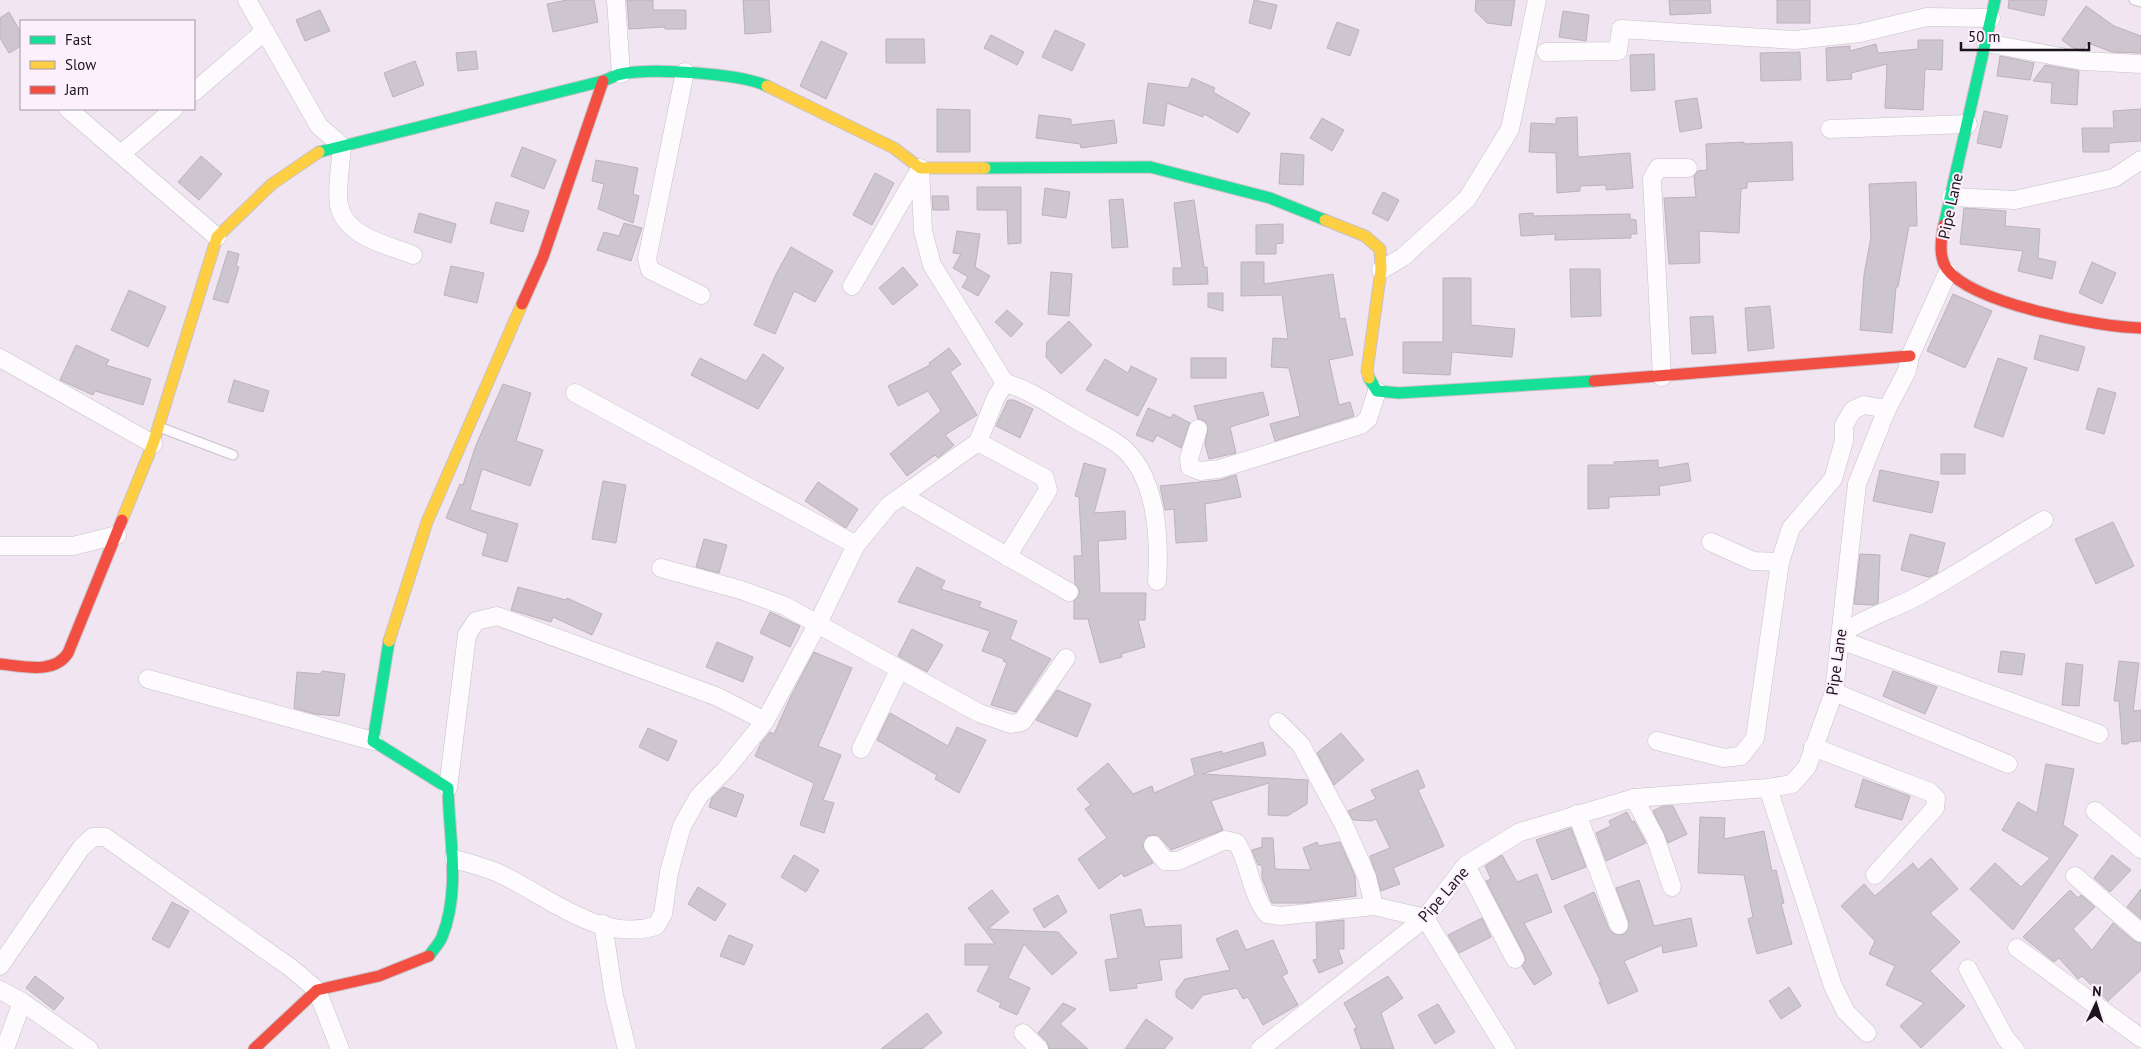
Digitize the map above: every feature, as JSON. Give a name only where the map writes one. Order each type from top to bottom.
[{"type":"street","points":[[247,0],[320,126],[342,146]]},
{"type":"street","points":[[616,0],[621,74]]},
{"type":"street","points":[[1381,270],[1403,257],[1467,199],[1510,128],[1537,0]]},
{"type":"street","name":"Pipe Lane","points":[[1260,1049],[1425,918],[1466,865],[1520,832],[1634,798],[1768,788],[1792,784],[1807,767],[1834,692],[1857,484],[1887,408],[1907,371],[1910,356],[1948,272],[1941,257],[1942,233],[1995,0]]},
{"type":"street","points":[[1546,52],[1618,52],[1622,29],[1795,40],[1860,34],[1927,17],[1991,18]]},
{"type":"street","points":[[195,91],[264,32]]},
{"type":"street","points":[[1986,43],[2083,61],[2141,64]]},
{"type":"street","points":[[685,72],[646,259],[650,270],[701,295]]},
{"type":"street","points":[[0,664],[34,667],[61,662],[68,653],[156,436],[217,237],[279,179],[317,152],[603,81],[621,74],[685,72],[754,80],[894,148],[920,168],[1150,168],[1270,198],[1365,236],[1380,249],[1381,270],[1367,370],[1370,383],[1377,391],[1399,393],[1662,377],[1910,356]]},
{"type":"street","points":[[373,741],[391,630],[427,522],[543,257],[603,81]]},
{"type":"street","points":[[69,110],[217,237]]},
{"type":"street","points":[[121,154],[173,110]]},
{"type":"street","points":[[1830,129],[1968,124]]},
{"type":"street","points":[[342,146],[339,205],[346,220],[358,233],[413,255]]},
{"type":"street","points":[[1951,197],[2015,200],[2114,178],[2141,160]]},
{"type":"street","points":[[852,286],[920,168]]},
{"type":"street","points":[[920,168],[923,231],[932,265],[1004,384],[1016,386],[1040,398],[1120,446],[1138,466],[1150,490],[1159,557],[1157,581]]},
{"type":"street","points":[[1662,377],[1652,179],[1658,168],[1688,168]]},
{"type":"street","points":[[1948,272],[1970,286],[2021,307],[2093,324],[2141,328]]},
{"type":"street","points":[[0,358],[156,436]]},
{"type":"street","points":[[454,859],[497,873],[583,918],[620,930],[640,930],[656,926],[663,914],[669,872],[682,826],[699,796],[726,769],[765,722],[817,625],[856,545],[881,513],[978,442],[996,397],[1004,384]]},
{"type":"street","points":[[1198,429],[1189,458],[1190,467],[1200,471],[1219,469],[1361,425],[1368,419],[1377,391]]},
{"type":"street","points":[[575,393],[856,545]]},
{"type":"street","points":[[1657,741],[1724,758],[1741,756],[1754,738],[1780,562],[1791,528],[1833,479],[1844,441],[1844,424],[1853,410],[1864,405],[1887,408]]},
{"type":"street","points":[[978,442],[1045,478],[1047,483],[1048,490],[1007,557]]},
{"type":"street","points":[[903,496],[1069,592]]},
{"type":"street","points":[[2044,520],[1923,593],[1893,609],[1854,625],[1841,634],[1846,642],[2099,734]]},
{"type":"street","points":[[0,546],[73,546],[117,534]]},
{"type":"street","points":[[1711,542],[1753,561],[1780,562]]},
{"type":"street","points":[[661,568],[741,590],[776,603],[979,713],[1011,724],[1022,722],[1066,658]]},
{"type":"street","points":[[254,1049],[317,990],[379,976],[428,958],[442,938],[450,905],[454,859],[449,829],[448,788],[467,635],[476,621],[497,616],[718,698],[765,722]]},
{"type":"street","points":[[861,749],[899,670]]},
{"type":"street","points":[[148,679],[373,741],[448,788]]},
{"type":"street","points":[[1834,692],[2008,764]]},
{"type":"street","points":[[1278,722],[1300,745],[1344,825],[1367,877],[1374,906]]},
{"type":"street","points":[[1813,747],[1930,792],[1936,798],[1935,808],[1874,875]]},
{"type":"street","points":[[1768,788],[1833,986],[1846,1012],[1867,1033]]},
{"type":"street","points":[[1634,798],[1655,837],[1672,887]]},
{"type":"street","points":[[2095,811],[2141,850]]},
{"type":"street","points":[[1577,814],[1620,925]]},
{"type":"street","points":[[0,966],[81,848],[93,837],[105,837],[291,968],[317,990],[340,1049]]},
{"type":"street","points":[[1153,844],[1165,861],[1178,861],[1225,840],[1237,843],[1243,853],[1260,905],[1268,914],[1280,916],[1374,906],[1425,918],[1506,1049]]},
{"type":"street","points":[[1466,865],[1515,959]]},
{"type":"street","points":[[2075,876],[2141,933]]},
{"type":"street","points":[[602,924],[614,996],[627,1049]]},
{"type":"street","points":[[2017,948],[2141,1038]]},
{"type":"street","points":[[1968,969],[2006,1039],[2015,1049]]},
{"type":"street","points":[[0,990],[22,1002],[89,1049]]},
{"type":"street","points":[[5,1049],[22,1002]]},
{"type":"street","points":[[1023,1033],[1039,1049]]},
{"type":"lane","points":[[2134,0],[2141,2]]},
{"type":"lane","points":[[156,436],[233,455]]},
{"type":"building","points":[[567,0],[594,0],[598,22],[553,32],[547,4]]},
{"type":"building","points":[[627,0],[653,0],[653,10],[686,10],[686,29],[665,29],[665,27],[629,29]]},
{"type":"building","points":[[743,0],[769,0],[771,32],[745,34]]},
{"type":"building","points":[[1254,0],[1277,5],[1271,29],[1249,23]]},
{"type":"building","points":[[1476,0],[1515,0],[1511,26],[1487,23],[1475,11]]},
{"type":"building","points":[[1669,0],[1710,0],[1711,13],[1670,15]]},
{"type":"building","points":[[1777,0],[1810,0],[1810,23],[1777,23]]},
{"type":"building","points":[[2009,0],[2047,0],[2044,16],[2008,8]]},
{"type":"building","points":[[2086,6],[2114,26],[2141,36],[2141,53],[2112,52],[2088,43],[2083,50],[2073,48],[2062,40]]},
{"type":"building","points":[[320,10],[330,31],[305,41],[296,20]]},
{"type":"building","points":[[1563,11],[1589,15],[1586,41],[1559,37]]},
{"type":"building","points":[[9,12],[20,31],[20,47],[9,53],[0,38],[0,18]]},
{"type":"building","points":[[1337,22],[1359,30],[1350,56],[1327,48]]},
{"type":"building","points":[[1055,30],[1085,44],[1072,71],[1042,57]]},
{"type":"building","points":[[991,35],[1024,52],[1017,65],[984,48]]},
{"type":"building","points":[[886,39],[924,39],[925,63],[886,63]]},
{"type":"building","points":[[1918,40],[1943,40],[1942,70],[1925,69],[1923,110],[1885,108],[1887,64],[1851,73],[1852,79],[1827,81],[1826,48],[1850,46],[1850,51],[1876,44],[1878,53],[1918,49]]},
{"type":"building","points":[[821,41],[847,53],[826,99],[800,86]]},
{"type":"building","points":[[476,51],[478,69],[458,71],[456,53]]},
{"type":"building","points":[[1800,52],[1801,80],[1761,81],[1760,53]]},
{"type":"building","points":[[1654,54],[1655,90],[1631,91],[1630,55]]},
{"type":"building","points":[[2000,56],[2034,63],[2030,80],[1997,76]]},
{"type":"building","points":[[415,61],[424,85],[393,97],[384,73]]},
{"type":"building","points":[[2045,65],[2079,71],[2077,105],[2051,103],[2052,83],[2033,81]]},
{"type":"building","points":[[1192,78],[1215,88],[1213,92],[1250,113],[1238,133],[1204,114],[1203,117],[1167,103],[1164,126],[1143,123],[1148,83],[1188,88]]},
{"type":"building","points":[[1697,98],[1702,128],[1680,132],[1675,101]]},
{"type":"building","points":[[937,109],[970,110],[970,152],[937,152]]},
{"type":"building","points":[[2141,109],[2141,141],[2109,143],[2109,152],[2083,152],[2082,128],[2114,128],[2113,111]]},
{"type":"building","points":[[1984,111],[2008,116],[2001,148],[1977,143]]},
{"type":"building","points":[[1039,115],[1071,119],[1071,125],[1114,120],[1117,143],[1081,148],[1080,144],[1036,138]]},
{"type":"building","points":[[1577,117],[1578,157],[1630,153],[1633,188],[1606,190],[1606,185],[1580,186],[1580,191],[1557,193],[1556,153],[1529,152],[1531,123],[1556,124],[1556,118]]},
{"type":"building","points":[[1322,118],[1344,130],[1332,151],[1310,138]]},
{"type":"building","points":[[1744,142],[1744,144],[1792,142],[1793,180],[1747,182],[1747,188],[1741,189],[1739,233],[1699,231],[1700,263],[1669,264],[1664,198],[1696,197],[1694,176],[1698,171],[1707,170],[1706,144]]},
{"type":"building","points":[[522,147],[556,160],[544,189],[511,176]]},
{"type":"building","points":[[1281,153],[1304,155],[1303,185],[1279,184]]},
{"type":"building","points":[[201,156],[222,174],[199,200],[178,182]]},
{"type":"building","points":[[596,160],[638,168],[633,194],[639,196],[633,223],[598,209],[604,184],[592,181]]},
{"type":"building","points":[[875,173],[894,183],[872,225],[853,215]]},
{"type":"building","points":[[1916,182],[1917,226],[1909,226],[1898,287],[1896,287],[1892,333],[1860,330],[1864,275],[1871,237],[1869,184]]},
{"type":"building","points":[[977,187],[1021,187],[1021,243],[1008,244],[1007,210],[977,210]]},
{"type":"building","points":[[1045,188],[1070,192],[1066,218],[1042,215]]},
{"type":"building","points":[[1383,192],[1399,200],[1388,221],[1372,213]]},
{"type":"building","points":[[932,196],[948,196],[949,210],[933,210]]},
{"type":"building","points":[[1123,199],[1128,247],[1112,248],[1109,200]]},
{"type":"building","points":[[1194,200],[1204,267],[1207,267],[1208,284],[1173,285],[1173,268],[1182,268],[1174,203]]},
{"type":"building","points":[[496,202],[529,211],[523,232],[490,223]]},
{"type":"building","points":[[1964,208],[2006,211],[2005,226],[2040,229],[2038,258],[2056,262],[2052,279],[2018,271],[2023,251],[1960,244]]},
{"type":"building","points":[[419,213],[456,224],[451,243],[414,232]]},
{"type":"building","points":[[1533,213],[1533,216],[1630,214],[1630,219],[1636,220],[1637,234],[1631,234],[1631,238],[1555,240],[1555,234],[1521,236],[1519,214]]},
{"type":"building","points":[[624,223],[642,228],[631,261],[597,250],[604,232],[619,236]]},
{"type":"building","points":[[1283,224],[1283,243],[1276,244],[1276,254],[1256,254],[1256,225]]},
{"type":"building","points":[[957,231],[980,234],[975,267],[990,276],[978,296],[962,287],[968,277],[953,268],[961,254],[953,253]]},
{"type":"building","points":[[791,247],[833,271],[815,302],[794,291],[775,334],[754,325],[776,274]]},
{"type":"building","points":[[228,251],[239,254],[236,266],[239,267],[228,303],[213,299]]},
{"type":"building","points":[[1241,262],[1264,262],[1264,284],[1333,274],[1340,319],[1345,318],[1353,355],[1329,360],[1339,405],[1350,402],[1354,416],[1275,441],[1270,424],[1300,416],[1289,368],[1271,367],[1273,338],[1288,339],[1282,295],[1241,296]]},
{"type":"building","points":[[2092,262],[2116,273],[2102,304],[2079,293]]},
{"type":"building","points":[[451,266],[484,273],[477,303],[444,295]]},
{"type":"building","points":[[903,267],[918,285],[893,305],[879,288]]},
{"type":"building","points":[[1570,269],[1600,269],[1601,316],[1571,317]]},
{"type":"building","points":[[1051,272],[1072,274],[1069,316],[1048,314]]},
{"type":"building","points":[[1443,278],[1471,278],[1471,325],[1515,329],[1512,357],[1452,352],[1450,375],[1403,373],[1403,342],[1443,342]]},
{"type":"building","points":[[129,290],[166,307],[148,347],[111,330]]},
{"type":"building","points":[[1208,293],[1223,293],[1223,311],[1208,307]]},
{"type":"building","points":[[1953,294],[1992,311],[1965,368],[1927,351]]},
{"type":"building","points":[[1770,306],[1774,348],[1748,351],[1745,308]]},
{"type":"building","points":[[1007,310],[1023,324],[1011,337],[995,322]]},
{"type":"building","points":[[1713,316],[1716,353],[1692,354],[1690,317]]},
{"type":"building","points":[[1069,321],[1092,345],[1061,374],[1046,357],[1047,342]]},
{"type":"building","points":[[2040,335],[2085,347],[2078,371],[2034,359]]},
{"type":"building","points":[[76,345],[109,360],[106,365],[151,379],[143,405],[95,391],[93,395],[60,380]]},
{"type":"building","points":[[949,348],[961,364],[950,372],[977,415],[945,435],[954,445],[938,458],[935,455],[907,476],[890,454],[941,411],[928,391],[898,406],[888,386],[930,365],[929,363]]},
{"type":"building","points":[[763,354],[784,368],[758,409],[691,375],[700,358],[746,381]]},
{"type":"building","points":[[1191,358],[1226,358],[1226,378],[1191,378]]},
{"type":"building","points":[[1998,358],[2027,368],[2003,437],[1974,427]]},
{"type":"building","points":[[1105,359],[1128,373],[1131,366],[1157,379],[1138,416],[1086,390]]},
{"type":"building","points":[[234,380],[269,391],[263,412],[228,402]]},
{"type":"building","points":[[503,384],[531,393],[516,441],[543,450],[530,486],[482,469],[470,510],[518,524],[507,562],[482,555],[488,534],[446,518],[460,484],[463,485],[476,445]]},
{"type":"building","points":[[2098,388],[2116,393],[2104,434],[2086,429]]},
{"type":"building","points":[[1263,392],[1269,415],[1230,427],[1236,453],[1209,459],[1205,444],[1208,426],[1205,421],[1198,419],[1194,406]]},
{"type":"building","points":[[1008,400],[1014,400],[1033,409],[1020,438],[996,426]]},
{"type":"building","points":[[1148,408],[1171,418],[1173,414],[1190,423],[1181,448],[1157,435],[1153,442],[1136,435]]},
{"type":"building","points":[[1941,454],[1965,454],[1965,474],[1941,474]]},
{"type":"building","points":[[1658,460],[1658,468],[1688,463],[1691,481],[1659,486],[1660,495],[1609,497],[1609,508],[1588,509],[1588,465],[1614,465],[1614,462]]},
{"type":"building","points":[[1084,463],[1106,469],[1094,513],[1125,511],[1126,539],[1098,541],[1100,593],[1146,593],[1145,620],[1138,620],[1145,647],[1121,654],[1122,657],[1100,663],[1088,619],[1074,619],[1074,601],[1080,592],[1075,584],[1074,556],[1082,556],[1079,497],[1075,496]]},
{"type":"building","points":[[1880,470],[1939,482],[1932,513],[1873,501]]},
{"type":"building","points":[[1236,475],[1241,497],[1205,504],[1207,541],[1176,543],[1174,509],[1165,510],[1160,486],[1220,480]]},
{"type":"building","points":[[603,481],[626,485],[616,543],[592,539]]},
{"type":"building","points":[[818,482],[858,509],[846,528],[805,501]]},
{"type":"building","points":[[2113,522],[2134,566],[2096,584],[2075,539]]},
{"type":"building","points":[[1910,534],[1945,543],[1937,573],[1929,577],[1901,570]]},
{"type":"building","points":[[704,539],[727,545],[719,573],[696,567]]},
{"type":"building","points":[[1860,554],[1880,555],[1878,603],[1873,605],[1854,604]]},
{"type":"building","points":[[917,567],[945,581],[941,589],[981,602],[979,607],[1017,621],[1010,639],[1051,659],[1016,712],[991,705],[1007,663],[1003,661],[1004,659],[982,651],[990,631],[898,602]]},
{"type":"building","points":[[518,587],[566,600],[567,598],[602,614],[592,635],[553,617],[551,622],[511,610]]},
{"type":"building","points":[[770,612],[800,626],[790,647],[760,633]]},
{"type":"building","points":[[912,629],[943,645],[927,672],[898,656]]},
{"type":"building","points":[[717,642],[753,657],[743,682],[706,667]]},
{"type":"building","points":[[2001,651],[2025,654],[2022,675],[1998,672]]},
{"type":"building","points":[[814,652],[852,668],[818,746],[841,755],[823,800],[834,803],[824,833],[800,825],[814,783],[755,756],[761,743],[770,732],[774,734]]},
{"type":"building","points":[[2119,661],[2139,663],[2133,711],[2141,710],[2141,741],[2129,742],[2128,744],[2122,744],[2119,701],[2114,701]]},
{"type":"building","points":[[2066,663],[2083,665],[2079,706],[2062,705]]},
{"type":"building","points":[[322,671],[345,674],[339,716],[315,714],[294,708],[297,672],[321,674]]},
{"type":"building","points":[[1893,671],[1937,687],[1925,714],[1883,696]]},
{"type":"building","points":[[1057,690],[1091,704],[1077,737],[1036,720]]},
{"type":"building","points":[[890,713],[948,746],[957,727],[986,740],[959,793],[935,779],[937,775],[877,740]]},
{"type":"building","points":[[648,728],[677,741],[668,761],[639,747]]},
{"type":"building","points":[[1341,733],[1364,760],[1334,785],[1317,753]]},
{"type":"building","points":[[1263,742],[1266,755],[1202,774],[1308,780],[1307,804],[1287,816],[1268,815],[1269,783],[1211,801],[1223,830],[1171,850],[1158,835],[1147,836],[1143,847],[1153,863],[1124,877],[1122,873],[1099,889],[1078,859],[1107,838],[1085,809],[1091,805],[1077,789],[1108,763],[1133,794],[1152,786],[1154,793],[1195,775],[1191,759],[1222,751],[1222,754]]},
{"type":"building","points":[[2046,764],[2074,769],[2063,825],[2078,835],[2013,930],[1970,889],[1995,863],[2021,887],[2050,858],[2002,830],[2018,802],[2037,813]]},
{"type":"building","points":[[1418,770],[1425,787],[1418,790],[1444,846],[1393,868],[1400,884],[1381,891],[1370,856],[1390,848],[1376,819],[1371,821],[1353,820],[1348,811],[1376,799],[1371,790]]},
{"type":"building","points":[[1863,779],[1910,796],[1902,820],[1855,807]]},
{"type":"building","points":[[723,787],[744,795],[736,817],[709,807],[712,798]]},
{"type":"building","points":[[1663,806],[1673,806],[1687,834],[1668,843],[1653,811]]},
{"type":"building","points":[[1627,812],[1646,843],[1606,861],[1596,833],[1611,826],[1609,821]]},
{"type":"building","points":[[1700,817],[1725,818],[1724,839],[1764,831],[1772,871],[1776,870],[1784,903],[1781,904],[1792,944],[1757,954],[1748,919],[1753,917],[1744,875],[1698,873]]},
{"type":"building","points":[[1571,828],[1586,867],[1552,880],[1536,840]]},
{"type":"building","points":[[1262,838],[1273,838],[1275,869],[1311,870],[1303,848],[1317,842],[1319,846],[1340,842],[1355,876],[1356,896],[1304,903],[1272,903],[1262,878],[1262,865],[1258,865],[1252,850],[1262,847]]},
{"type":"building","points":[[794,855],[819,870],[806,892],[781,877]]},
{"type":"building","points":[[1502,855],[1517,882],[1537,874],[1552,912],[1524,923],[1552,974],[1534,985],[1522,966],[1526,960],[1524,954],[1486,881],[1491,879],[1485,866]]},
{"type":"building","points":[[2112,855],[2131,870],[2110,892],[2094,878]]},
{"type":"building","points":[[1931,858],[1958,889],[1930,913],[1960,942],[1930,971],[1965,1006],[1921,1048],[1900,1026],[1924,1003],[1886,985],[1895,966],[1869,954],[1875,941],[1841,906],[1864,884],[1875,896],[1913,863],[1918,870]]},
{"type":"building","points":[[1639,880],[1654,926],[1691,918],[1697,946],[1663,953],[1662,945],[1624,961],[1638,991],[1608,1004],[1599,982],[1601,982],[1564,906],[1594,892],[1609,929],[1613,933],[1622,935],[1627,931],[1629,922],[1616,888]]},
{"type":"building","points":[[698,887],[726,904],[715,921],[688,904]]},
{"type":"building","points":[[2141,889],[2141,919],[2127,907]]},
{"type":"building","points":[[992,890],[1009,912],[988,929],[1058,932],[1077,953],[1052,975],[1024,944],[1008,978],[1030,988],[1017,1015],[999,1007],[1001,1003],[977,991],[990,965],[965,965],[965,944],[995,944],[968,908]]},
{"type":"building","points":[[2070,890],[2078,898],[2081,895],[2095,907],[2073,929],[2092,950],[2113,923],[2134,941],[2141,943],[2141,970],[2108,1001],[2082,976],[2078,979],[2059,958],[2054,962],[2023,937]]},
{"type":"building","points":[[1058,895],[1067,912],[1044,928],[1033,909]]},
{"type":"building","points":[[172,902],[189,911],[169,948],[152,939]]},
{"type":"building","points":[[1141,909],[1145,927],[1181,925],[1182,958],[1159,960],[1162,980],[1136,984],[1137,988],[1110,991],[1105,960],[1118,958],[1110,915]]},
{"type":"building","points":[[1482,918],[1491,937],[1459,953],[1448,935]]},
{"type":"building","points":[[1344,920],[1344,949],[1338,949],[1343,963],[1319,973],[1313,960],[1317,959],[1316,923]]},
{"type":"building","points":[[1237,930],[1246,950],[1273,940],[1288,973],[1282,976],[1298,1005],[1263,1025],[1248,997],[1243,999],[1237,988],[1203,995],[1192,1009],[1176,997],[1176,991],[1185,979],[1230,970],[1216,939]]},
{"type":"building","points":[[729,935],[753,945],[744,965],[720,956]]},
{"type":"building","points":[[35,976],[64,998],[54,1010],[26,988]]},
{"type":"building","points":[[1388,976],[1403,998],[1381,1013],[1394,1049],[1361,1049],[1354,1029],[1357,1028],[1344,1003]]},
{"type":"building","points":[[1789,987],[1801,1006],[1781,1019],[1769,1001]]},
{"type":"building","points":[[1063,1003],[1076,1009],[1060,1024],[1088,1049],[1049,1049],[1047,1042],[1038,1033]]},
{"type":"building","points":[[1438,1004],[1455,1032],[1435,1044],[1418,1015]]},
{"type":"building","points":[[927,1013],[942,1033],[922,1049],[881,1049]]},
{"type":"building","points":[[1146,1019],[1173,1038],[1164,1049],[1125,1049]]},
{"type":"traffic: fast","points":[[1944,225],[1995,0]]},
{"type":"traffic: fast","points":[[319,152],[603,81],[621,74],[635,72],[695,73],[737,78],[767,86]]},
{"type":"traffic: fast","points":[[985,168],[1150,167],[1270,198],[1325,220]]},
{"type":"traffic: fast","points":[[1369,378],[1377,391],[1399,393],[1594,381]]},
{"type":"traffic: fast","points":[[389,641],[373,741],[448,788],[453,882],[451,901],[442,937],[429,956]]},
{"type":"traffic: slow","points":[[767,86],[894,148],[920,168],[985,168]]},
{"type":"traffic: slow","points":[[122,520],[153,444],[217,237],[272,184],[319,152]]},
{"type":"traffic: slow","points":[[1325,220],[1365,236],[1380,249],[1381,270],[1367,371],[1369,378]]},
{"type":"traffic: slow","points":[[389,641],[427,522],[522,304]]},
{"type":"traffic: jam","points":[[522,304],[543,257],[603,81]]},
{"type":"traffic: jam","points":[[1944,225],[1941,247],[1944,264],[1961,282],[1982,293],[2008,303],[2068,318],[2121,327],[2141,328]]},
{"type":"traffic: jam","points":[[1594,381],[1910,356]]},
{"type":"traffic: jam","points":[[0,664],[37,668],[46,667],[62,660],[68,653],[122,520]]},
{"type":"traffic: jam","points":[[254,1049],[317,990],[379,976],[429,956]]}]
